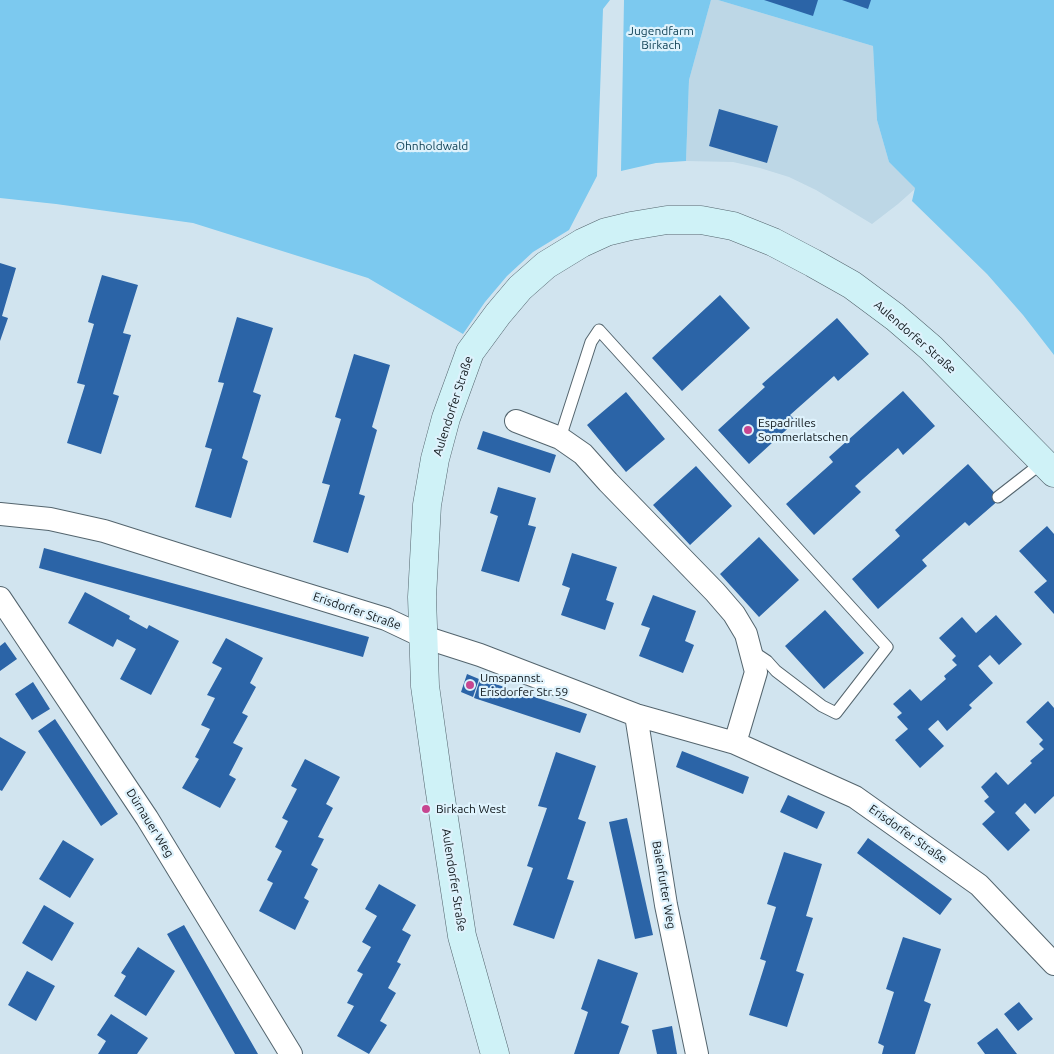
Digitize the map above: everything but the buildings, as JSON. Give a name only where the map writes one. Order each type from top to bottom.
[{"type":"main road","name":"Aulendorfer Straße","points":[[495,1054],[462,936],[440,795],[427,695],[422,597],[429,496],[435,459],[446,418],[470,352],[520,288],[546,265],[582,243],[606,232],[667,220],[700,220],[734,226],[773,242],[852,285],[895,316],[931,348],[1049,468]]},
{"type":"street","points":[[516,421],[560,438],[583,454],[734,614],[746,634],[756,672],[735,744]]},
{"type":"street","name":"Erisdorfer Straße","points":[[0,514],[50,519],[104,531],[386,619],[424,637],[480,655],[636,715],[735,744],[856,797],[980,885],[1054,964]]},
{"type":"street","name":"Dürnauer Weg","points":[[0,598],[147,818],[290,1054]]},
{"type":"street","name":"Baienfurter Weg","points":[[636,715],[666,905],[697,1054]]},
{"type":"lane","points":[[560,438],[591,342],[599,330],[888,647],[836,713],[822,706],[752,651]]},
{"type":"lane","points":[[998,497],[1049,468]]},
{"type":"shaded area","points":[[711,0],[718,0],[873,46],[877,120],[889,162],[916,188],[872,224],[816,190],[789,177],[733,162],[686,161],[689,80]]},
{"type":"green space","name":"Ohnholdwald","points":[[0,0],[610,0],[603,9],[597,176],[569,230],[533,252],[507,276],[485,302],[463,334],[368,278],[193,223],[0,198]]},
{"type":"green space","name":"Jugendfarm Birkach","points":[[624,0],[711,0],[689,80],[686,161],[656,163],[621,171]]},
{"type":"green space","points":[[718,0],[1054,0],[1054,355],[1023,315],[987,274],[912,201],[915,188],[889,162],[877,120],[873,46]]},
{"type":"place","name":"Espadrilles Sommerlatschen","points":[[748,430]]},
{"type":"place","name":"Umspannst. Erisdorfer Str 59","points":[[470,685]]},
{"type":"place","name":"Birkach West","points":[[426,809]]}]
